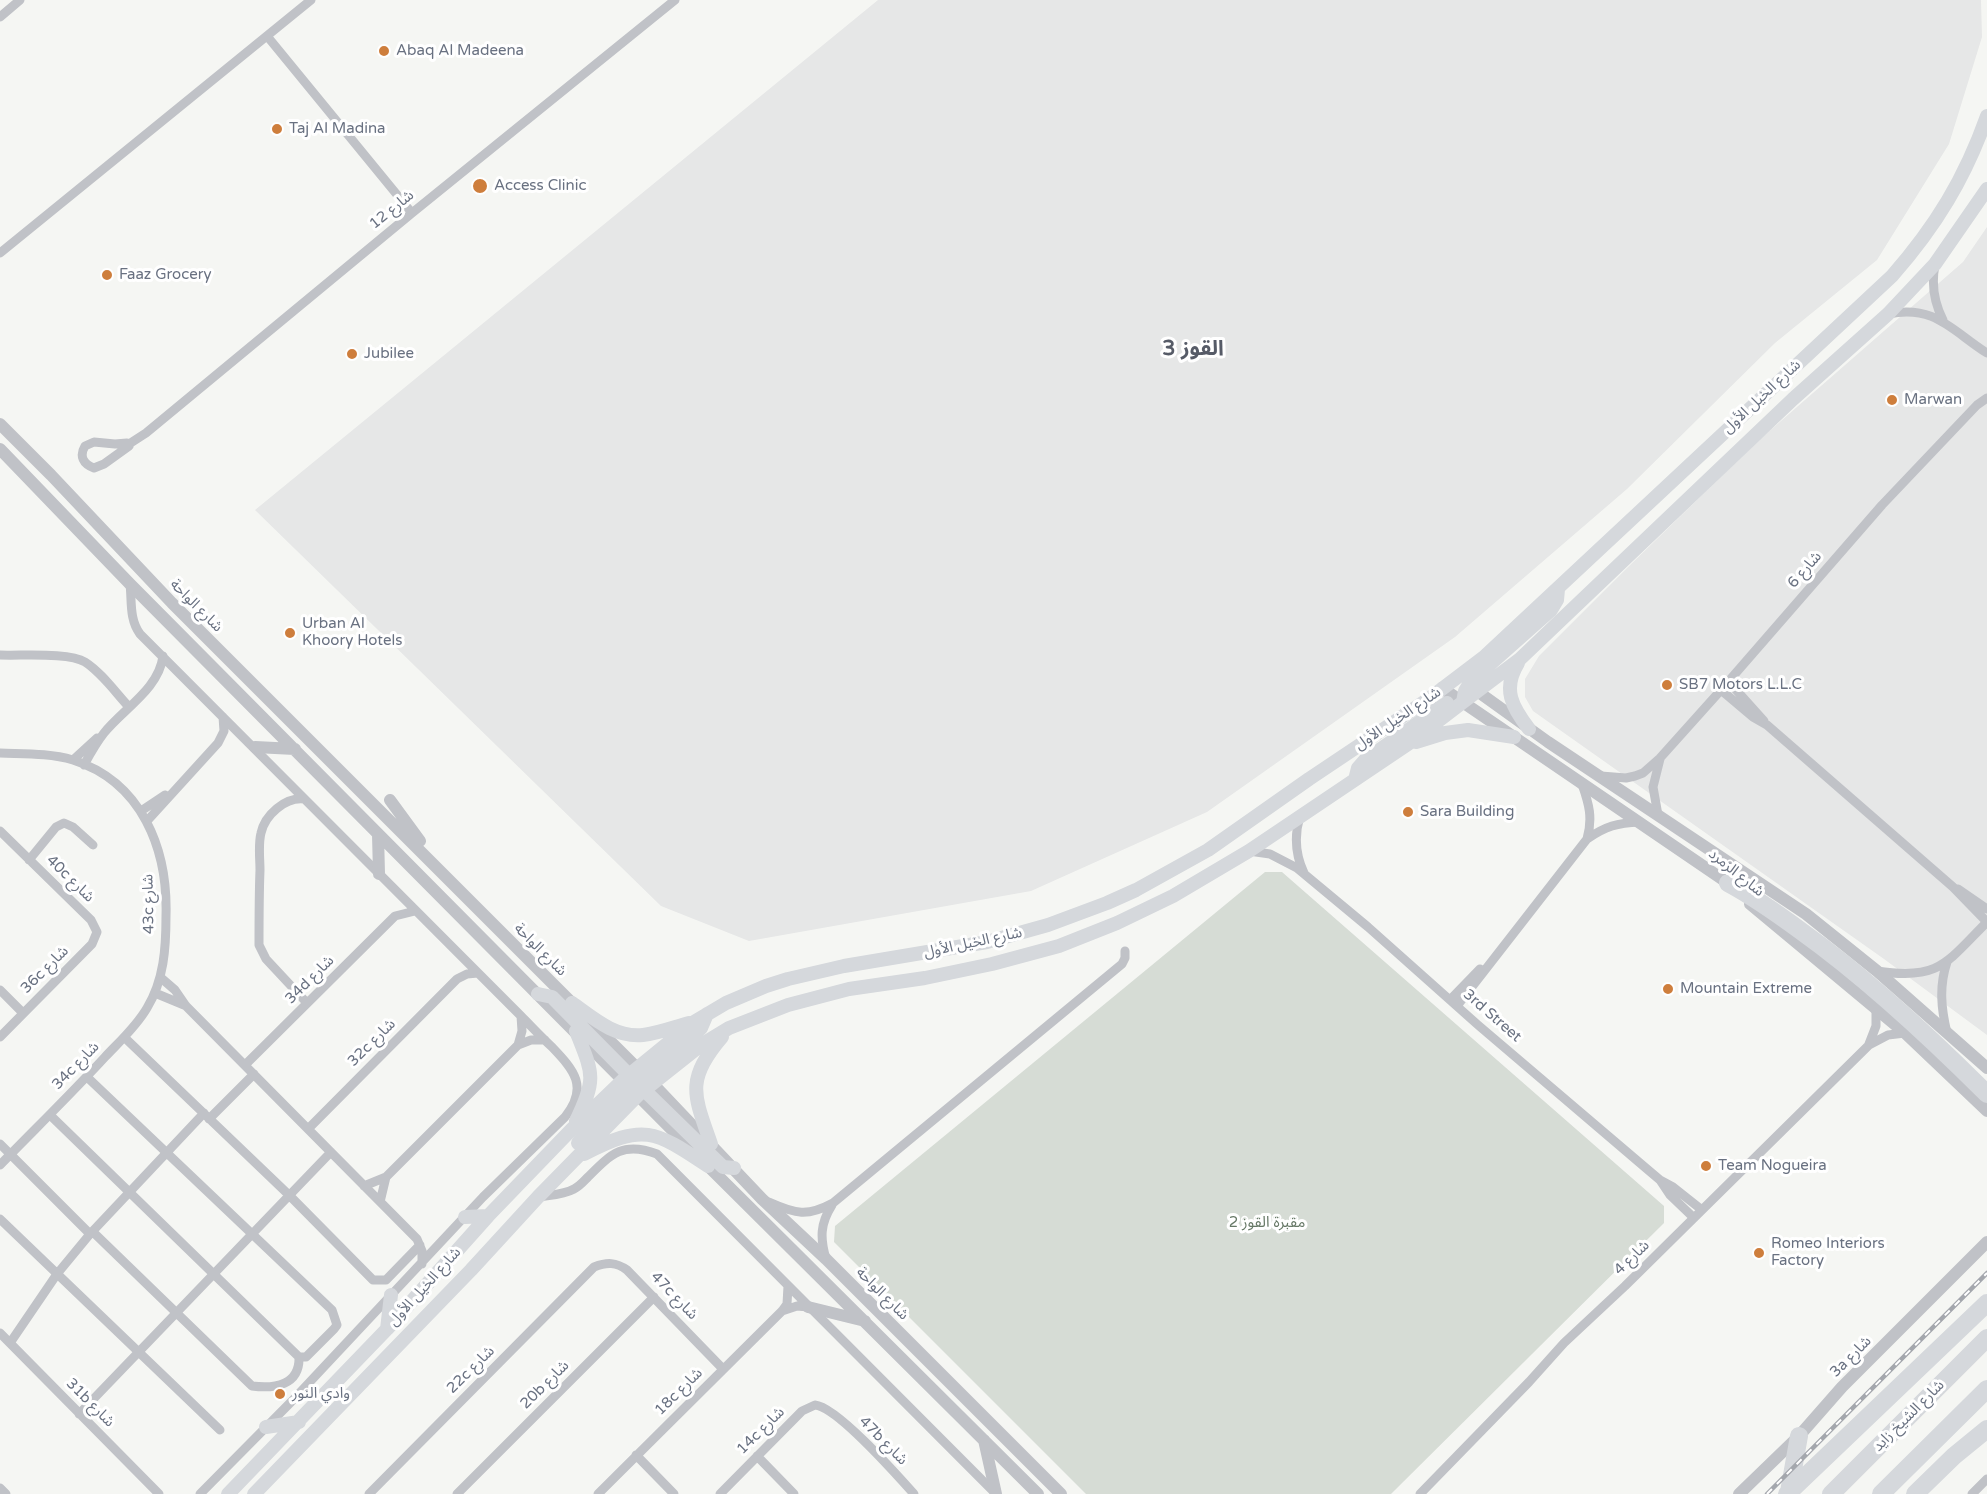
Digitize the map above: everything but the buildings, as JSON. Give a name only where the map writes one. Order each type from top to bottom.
[{"type":"highway","points":[[1728,883],[1771,909],[1824,948],[1872,977],[1987,1094]]},
{"type":"highway","points":[[1788,1493],[1987,1303]]},
{"type":"highway","name":"شارع الشيخ زايد","points":[[1831,1494],[1987,1338]]},
{"type":"highway","points":[[1881,1494],[1987,1389]]},
{"type":"highway","points":[[1915,1494],[1980,1434],[1987,1423]]},
{"type":"highway","points":[[1788,1493],[1799,1436]]},
{"type":"main road","name":"شارع الخيل الأول","points":[[228,1494],[387,1329],[488,1216],[571,1130],[637,1081],[729,1029],[788,1005],[818,996],[959,972],[1059,946],[1145,910],[1249,851],[1408,744],[1459,699],[1497,646],[1892,276],[1925,236],[1948,202],[1976,147],[1987,116]]},
{"type":"main road","name":"شارع الخيل الأول","points":[[254,1494],[471,1270],[570,1164],[637,1081],[694,1022],[747,994],[788,978],[844,966],[987,942],[1048,925],[1107,903],[1161,878],[1208,850],[1442,688],[1468,684],[1520,660],[1793,399],[1888,314],[1935,264],[1987,189]]},
{"type":"main road","points":[[1520,660],[1510,680],[1510,692],[1516,712],[1529,729]]},
{"type":"main road","points":[[1356,778],[1358,768],[1365,760],[1459,699],[1460,687],[1468,684]]},
{"type":"main road","points":[[1408,744],[1445,733],[1468,730],[1514,737]]},
{"type":"main road","points":[[538,994],[552,997],[723,1167],[734,1168]]},
{"type":"main road","points":[[572,1003],[603,1024],[623,1034],[650,1034],[694,1022]]},
{"type":"main road","points":[[637,1081],[701,1028],[707,1014]]},
{"type":"main road","points":[[711,1144],[697,1105],[696,1085],[706,1056],[729,1029]]},
{"type":"main road","points":[[571,1130],[588,1095],[591,1078],[576,1032]]},
{"type":"main road","points":[[570,1164],[618,1138],[639,1134],[660,1137],[669,1141],[708,1166]]},
{"type":"main road","points":[[465,1217],[488,1216]]},
{"type":"main road","points":[[387,1329],[391,1295]]},
{"type":"main road","points":[[266,1427],[299,1422]]},
{"type":"street","points":[[0,17],[21,0]]},
{"type":"street","points":[[0,253],[311,0]]},
{"type":"street","name":"شارع 12","points":[[129,444],[94,442],[85,446],[82,457],[88,466],[99,467],[146,433],[675,0]]},
{"type":"street","points":[[267,36],[412,213]]},
{"type":"street","points":[[1935,264],[1934,299],[1943,321]]},
{"type":"street","points":[[1888,314],[1899,311],[1922,312],[1943,321],[1984,351],[1987,358]]},
{"type":"street","name":"شارع 6","points":[[1977,405],[1987,389]]},
{"type":"street","name":"شارع 6","points":[[1599,776],[1626,778],[1635,776],[1643,773],[1660,758],[1882,505],[1977,405],[1987,398]]},
{"type":"street","name":"شارع الواحة","points":[[0,424],[172,603],[572,1003],[708,1166],[1038,1494]]},
{"type":"street","name":"شارع الواحة","points":[[0,449],[130,584],[576,1032],[711,1144],[762,1198],[1061,1494]]},
{"type":"street","points":[[130,584],[132,616],[136,628],[545,1040],[566,1062],[576,1077],[575,1102],[565,1117],[483,1197],[422,1264],[200,1494]]},
{"type":"street","points":[[0,655],[64,656],[79,659],[92,668],[129,707]]},
{"type":"street","points":[[73,760],[104,733],[153,682],[160,670],[163,656]]},
{"type":"street","points":[[153,682],[169,674],[180,674]]},
{"type":"street","points":[[1729,682],[1767,725],[1953,887],[1987,922],[1947,962],[1935,969],[1914,974],[1872,977]]},
{"type":"street","name":"شارع الزمرد","points":[[1468,684],[1529,729],[1806,914],[1872,977],[1947,1033],[1987,1068]]},
{"type":"street","name":"شارع الزمرد","points":[[1442,688],[1728,883],[1746,902],[1905,1033],[1987,1111]]},
{"type":"street","points":[[1721,690],[1752,717],[1767,725]]},
{"type":"street","points":[[218,743],[224,730],[223,717]]},
{"type":"street","points":[[84,765],[104,733]]},
{"type":"street","points":[[147,821],[218,743],[229,737],[242,735]]},
{"type":"street","points":[[255,747],[295,749]]},
{"type":"street","name":"43c شارع","points":[[0,753],[41,754],[73,760],[116,784],[141,812],[158,845],[166,886],[166,932],[160,977]]},
{"type":"street","name":"شارع 6","points":[[1658,815],[1653,787],[1660,758]]},
{"type":"street","points":[[284,804],[287,792],[285,779]]},
{"type":"street","points":[[1582,784],[1591,818],[1587,839]]},
{"type":"street","points":[[141,812],[172,791]]},
{"type":"street","points":[[304,799],[294,799],[284,804],[267,818],[260,834],[259,945],[266,959],[307,1003]]},
{"type":"street","points":[[390,800],[441,871]]},
{"type":"street","points":[[1300,815],[1296,845],[1305,875]]},
{"type":"street","points":[[1453,1003],[1497,953],[1587,839],[1614,824],[1640,822]]},
{"type":"street","name":"40c شارع","points":[[29,860],[56,828],[64,823],[73,826],[93,845]]},
{"type":"street","name":"40c شارع","points":[[0,831],[91,920]]},
{"type":"street","points":[[378,834],[379,874]]},
{"type":"street","name":"3rd Street","points":[[1249,851],[1280,858],[1305,875],[1660,1180]]},
{"type":"street","points":[[1953,887],[1987,909]]},
{"type":"street","points":[[400,896],[395,916],[415,911]]},
{"type":"street","name":"34d شارع","points":[[245,1065],[395,916]]},
{"type":"street","name":"36c شارع","points":[[0,1037],[92,944],[97,932],[91,920]]},
{"type":"street","points":[[762,1198],[798,1213],[820,1210],[834,1203],[1122,964],[1125,951]]},
{"type":"street","points":[[457,979],[462,957]]},
{"type":"street","points":[[1947,962],[1941,991],[1942,1012],[1947,1033]]},
{"type":"street","name":"32c شارع","points":[[308,1129],[457,979],[467,974],[478,973]]},
{"type":"street","points":[[160,977],[418,1242],[422,1264]]},
{"type":"street","name":"34c شارع","points":[[0,1165],[87,1077],[136,1023],[155,993],[160,977]]},
{"type":"street","points":[[0,990],[23,1013]]},
{"type":"street","points":[[155,993],[186,1006]]},
{"type":"street","points":[[1869,1045],[1876,1026],[1876,1009]]},
{"type":"street","points":[[518,1045],[522,1031],[521,1016]]},
{"type":"street","name":"شارع 4","points":[[1422,1493],[1564,1343],[1869,1045],[1884,1037],[1905,1033]]},
{"type":"street","points":[[124,1037],[289,1195],[373,1280],[386,1280],[418,1242]]},
{"type":"street","points":[[364,1186],[386,1177],[518,1045],[531,1040],[545,1040]]},
{"type":"street","points":[[10,1343],[57,1274],[92,1233],[166,1153],[254,1074]]},
{"type":"street","points":[[50,1115],[299,1357],[306,1357],[334,1329],[337,1325],[332,1310],[87,1077]]},
{"type":"street","points":[[0,1144],[252,1386],[280,1385],[296,1375],[299,1369],[299,1357]]},
{"type":"street","points":[[538,1197],[563,1194],[574,1189],[615,1153],[629,1148],[644,1149],[657,1154],[996,1494]]},
{"type":"street","points":[[79,1414],[331,1152]]},
{"type":"street","points":[[380,1202],[386,1177]]},
{"type":"street","points":[[1660,1180],[1673,1187],[1702,1210]]},
{"type":"street","points":[[1660,1180],[1670,1195],[1694,1218]]},
{"type":"street","points":[[825,1259],[820,1237],[822,1225],[834,1203]]},
{"type":"street","points":[[0,1219],[220,1430]]},
{"type":"street","points":[[418,1242],[431,1243],[445,1238]]},
{"type":"street","name":"3a شارع","points":[[1739,1494],[1799,1436],[1842,1387],[1987,1242]]},
{"type":"street","name":"47c شارع","points":[[594,1267],[603,1263],[620,1265],[723,1369]]},
{"type":"street","name":"22c شارع","points":[[369,1494],[594,1267]]},
{"type":"street","points":[[782,1311],[787,1304],[788,1286]]},
{"type":"street","name":"20b شارع","points":[[457,1494],[654,1297]]},
{"type":"street","points":[[782,1311],[797,1306],[808,1307],[866,1322]]},
{"type":"street","name":"18c شارع","points":[[598,1494],[782,1311]]},
{"type":"street","name":"31b شارع","points":[[0,1333],[159,1494]]},
{"type":"street","name":"14c شارع","points":[[720,1494],[805,1409],[815,1405],[830,1411]]},
{"type":"street","name":"47b شارع","points":[[830,1411],[914,1494]]},
{"type":"street","points":[[983,1439],[996,1494]]},
{"type":"street","points":[[636,1455],[674,1494]]},
{"type":"street","points":[[757,1456],[794,1494]]},
{"type":"street","points":[[1972,1494],[1987,1479]]},
{"type":"street","points":[[0,1488],[6,1494]]},
{"type":"shaded area","points":[[878,0],[1981,0],[1982,37],[1949,144],[1877,260],[1775,343],[1627,489],[1455,637],[1207,812],[1031,891],[749,941],[661,906],[255,510]]},
{"type":"shaded area","points":[[1987,227],[1987,1035],[1884,959],[1533,711],[1525,697],[1525,679],[1539,656],[1758,441],[1963,262]]},
{"type":"green space","name":"مقبرة القوز 2","points":[[1265,872],[1282,872],[1664,1206],[1664,1223],[1391,1494],[1086,1494],[834,1242],[835,1226]]},
{"type":"railway","points":[[1767,1494],[1987,1273]]},
{"type":"place","name":"Abaq Al Madeena","points":[[384,51]]},
{"type":"place","name":"Taj Al Madina","points":[[277,129]]},
{"type":"place","name":"Access Clinic","points":[[480,186]]},
{"type":"place","name":"Faaz Grocery","points":[[107,275]]},
{"type":"place","name":"Jubilee","points":[[352,354]]},
{"type":"place","name":"Marwan","points":[[1892,400]]},
{"type":"place","name":"Urban Al Khoory Hotels","points":[[290,633]]},
{"type":"place","name":"SB7 Motors L.L.C","points":[[1667,685]]},
{"type":"place","name":"Sara Building","points":[[1408,812]]},
{"type":"place","name":"Mountain Extreme","points":[[1668,989]]},
{"type":"place","name":"Team Nogueira","points":[[1706,1166]]},
{"type":"place","name":"Romeo Interiors Factory","points":[[1759,1253]]},
{"type":"place","name":"وادي النور","points":[[280,1394]]},
{"type":"district","name":"القوز 3","points":[[1193,349]]}]
